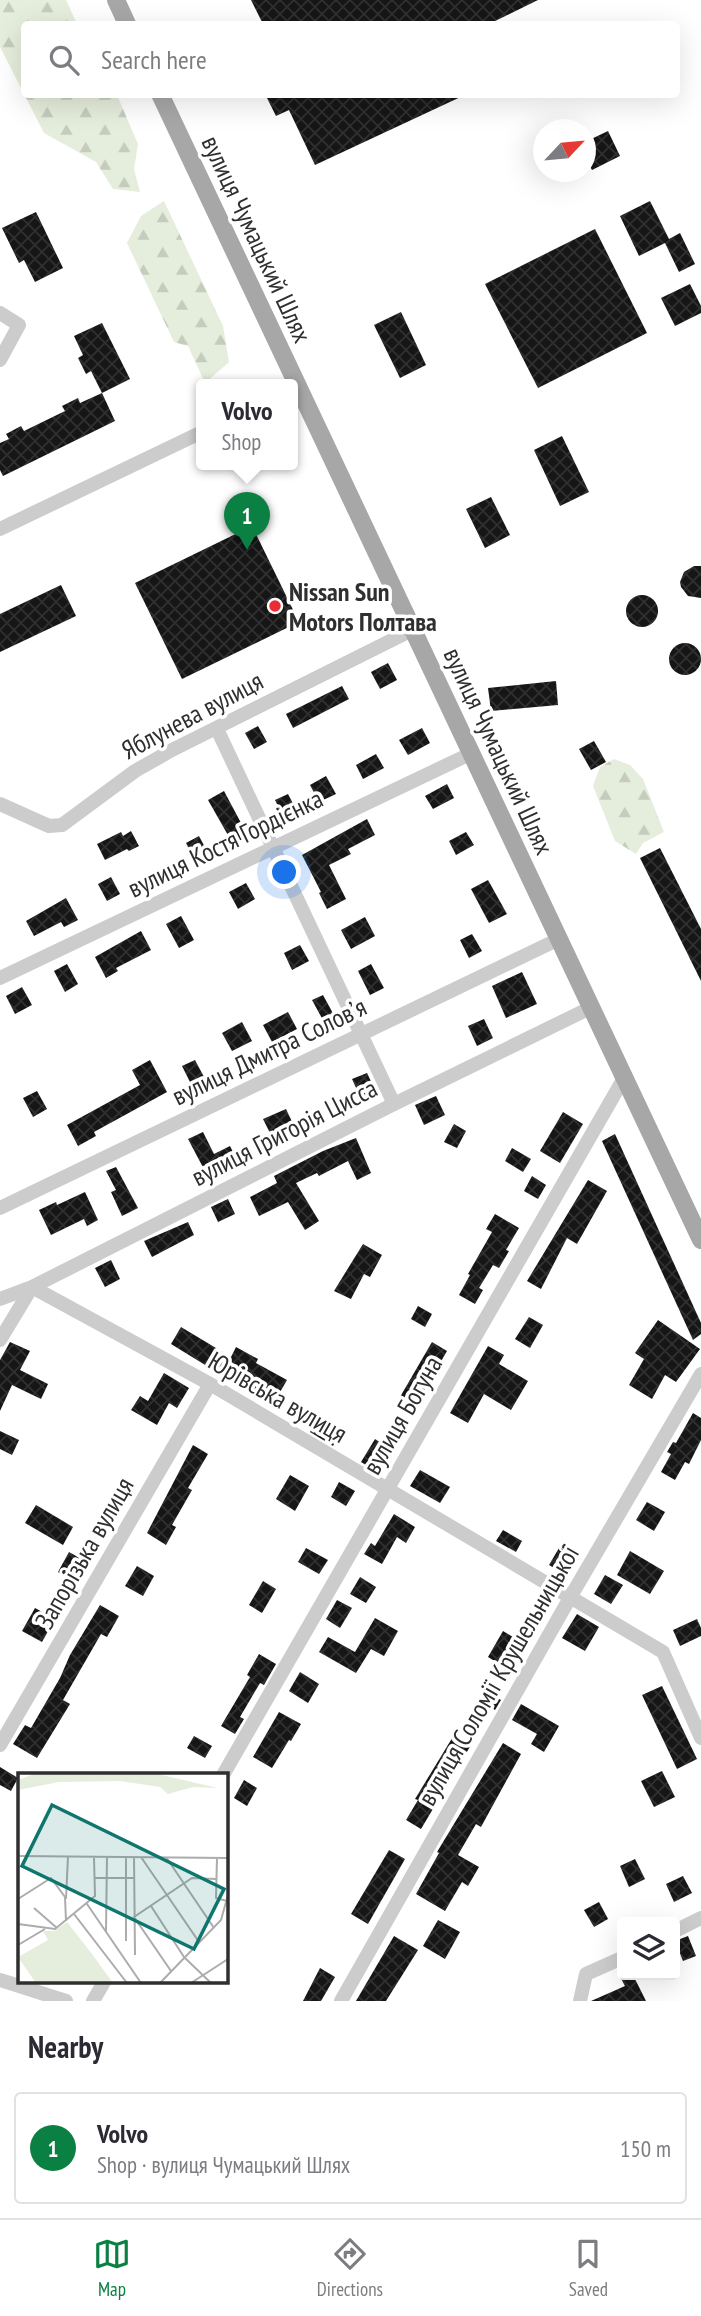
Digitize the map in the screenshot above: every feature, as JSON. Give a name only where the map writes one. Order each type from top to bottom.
[{"type":"main road","points":[[116,0],[126,21]]},
{"type":"main road","name":"вулиця Чумацький Шлях","points":[[162,98],[291,379]]},
{"type":"main road","name":"вулиця Чумацький Шлях","points":[[298,393],[472,753],[701,1240]]},
{"type":"street","points":[[0,313],[19,325],[0,360]]},
{"type":"street","points":[[0,529],[196,434]]},
{"type":"street","name":"Яблунева вулиця","points":[[0,804],[49,826],[62,825],[135,771],[172,750],[412,630]]},
{"type":"street","points":[[217,729],[394,1104]]},
{"type":"street","name":"вулиця Костя Гордієнка","points":[[0,978],[472,753]]},
{"type":"street","name":"вулиця Дмитра Соловʼя","points":[[0,1208],[559,939]]},
{"type":"street","name":"вулиця Григорія Цисса","points":[[0,1299],[32,1287],[590,1008]]},
{"type":"street","name":"вулиця Богуна","points":[[224,1773],[624,1079]]},
{"type":"street","points":[[0,1340],[32,1287]]},
{"type":"street","name":"Юрівська вулиця","points":[[32,1287],[210,1384],[663,1652],[701,1738]]},
{"type":"street","name":"вулиця Соломії Крушельницької","points":[[341,2001],[571,1596],[701,1374]]},
{"type":"street","name":"Запорізька вулиця","points":[[0,1745],[210,1384]]},
{"type":"street","points":[[680,1928],[701,1918]]},
{"type":"street","points":[[580,2001],[586,1974],[617,1960]]},
{"type":"street","points":[[0,1980],[36,1997],[66,2001]]},
{"type":"street","points":[[93,2001],[103,1983]]},
{"type":"green space","points":[[0,0],[66,0],[76,21],[21,21],[21,88],[0,47]]},
{"type":"green space","points":[[26,98],[118,98],[138,144],[134,169],[140,192],[113,189],[96,162],[44,133]]},
{"type":"green space","points":[[164,201],[223,326],[229,362],[210,379],[203,379],[188,346],[174,342],[127,243],[141,216]]},
{"type":"green space","points":[[614,759],[630,765],[643,779],[664,832],[643,843],[636,854],[615,841],[593,786],[600,767]]},
{"type":"building","points":[[251,0],[538,0],[495,21],[262,21]]},
{"type":"building","points":[[267,98],[458,98],[315,165],[289,110],[276,116]]},
{"type":"building","points":[[608,131],[620,156],[596,168],[596,137]]},
{"type":"building","points":[[650,201],[669,239],[680,233],[695,264],[679,272],[665,243],[639,256],[620,216]]},
{"type":"building","points":[[36,212],[63,268],[35,282],[24,260],[19,263],[2,228]]},
{"type":"building","points":[[595,229],[647,333],[538,388],[485,284]]},
{"type":"building","points":[[690,284],[701,306],[701,313],[675,326],[661,298]]},
{"type":"building","points":[[401,312],[426,365],[400,378],[374,325]]},
{"type":"building","points":[[102,323],[130,379],[102,393],[91,371],[86,374],[78,358],[83,355],[74,336]]},
{"type":"building","points":[[102,393],[115,421],[3,476],[0,470],[0,443],[9,439],[6,434],[21,426],[24,431],[65,411],[62,406],[78,398],[80,403]]},
{"type":"building","points":[[562,436],[589,492],[560,506],[534,450]]},
{"type":"building","points":[[491,497],[510,535],[485,548],[466,509]]},
{"type":"building","points":[[252,526],[299,622],[182,679],[135,583]]},
{"type":"building","points":[[694,566],[701,566],[701,598],[688,596],[681,587],[684,572]]},
{"type":"building","points":[[61,585],[76,616],[0,652],[0,614]]},
{"type":"building","points":[[642,595],[653,600],[658,611],[653,622],[642,627],[631,622],[626,611],[631,600]]},
{"type":"building","points":[[685,643],[696,648],[701,659],[696,670],[685,675],[674,670],[669,659],[674,648]]},
{"type":"building","points":[[388,663],[397,680],[380,689],[371,672]]},
{"type":"building","points":[[556,681],[558,705],[491,711],[488,688]]},
{"type":"building","points":[[342,686],[349,699],[293,728],[286,714]]},
{"type":"building","points":[[258,726],[267,742],[254,749],[245,733]]},
{"type":"building","points":[[422,728],[430,743],[408,755],[399,740]]},
{"type":"building","points":[[594,741],[606,762],[591,770],[579,749]]},
{"type":"building","points":[[376,754],[384,768],[363,779],[356,765]]},
{"type":"building","points":[[326,776],[336,794],[319,802],[310,785]]},
{"type":"building","points":[[447,784],[454,798],[433,809],[425,796]]},
{"type":"building","points":[[224,791],[248,836],[233,844],[208,800]]},
{"type":"building","points":[[288,794],[297,811],[284,818],[275,800]]},
{"type":"building","points":[[367,819],[375,835],[348,849],[351,854],[329,865],[346,899],[327,909],[302,855]]},
{"type":"building","points":[[131,831],[139,846],[105,860],[97,844],[121,832],[123,836]]},
{"type":"building","points":[[466,832],[474,845],[456,855],[449,841]]},
{"type":"building","points":[[199,836],[208,853],[195,860],[186,843]]},
{"type":"building","points":[[660,848],[701,929],[701,981],[640,858]]},
{"type":"building","points":[[111,877],[120,894],[107,901],[98,884]]},
{"type":"building","points":[[488,880],[507,914],[489,923],[471,889]]},
{"type":"building","points":[[246,883],[255,899],[238,909],[229,892]]},
{"type":"building","points":[[66,898],[78,920],[64,927],[61,922],[34,936],[26,921]]},
{"type":"building","points":[[181,916],[194,940],[179,948],[166,924]]},
{"type":"building","points":[[365,917],[375,936],[351,949],[341,930]]},
{"type":"building","points":[[141,931],[151,950],[116,968],[118,971],[106,978],[95,957]]},
{"type":"building","points":[[472,934],[482,951],[469,958],[460,940]]},
{"type":"building","points":[[300,945],[309,961],[292,970],[284,953]]},
{"type":"building","points":[[67,964],[78,984],[65,992],[54,971]]},
{"type":"building","points":[[371,964],[384,988],[370,995],[358,971]]},
{"type":"building","points":[[522,972],[537,1004],[506,1018],[492,986]]},
{"type":"building","points":[[22,987],[32,1005],[15,1014],[6,996]]},
{"type":"building","points":[[323,995],[335,1017],[324,1022],[312,1000]]},
{"type":"building","points":[[288,1012],[297,1029],[272,1042],[263,1025]]},
{"type":"building","points":[[484,1019],[493,1038],[477,1046],[468,1026]]},
{"type":"building","points":[[242,1022],[252,1041],[232,1051],[222,1033]]},
{"type":"building","points":[[150,1060],[167,1092],[94,1132],[96,1136],[78,1146],[67,1125],[140,1085],[132,1070]]},
{"type":"building","points":[[195,1060],[204,1077],[191,1084],[182,1066]]},
{"type":"building","points":[[367,1073],[378,1096],[363,1103],[352,1079]]},
{"type":"building","points":[[37,1091],[47,1109],[33,1117],[23,1098]]},
{"type":"building","points":[[436,1096],[445,1115],[424,1125],[415,1105]]},
{"type":"building","points":[[286,1109],[296,1130],[274,1141],[263,1119]]},
{"type":"building","points":[[563,1112],[583,1124],[560,1163],[540,1151]]},
{"type":"building","points":[[454,1124],[466,1131],[457,1148],[444,1142]]},
{"type":"building","points":[[203,1132],[214,1154],[230,1146],[238,1162],[225,1169],[224,1165],[206,1173],[188,1139]]},
{"type":"building","points":[[615,1134],[701,1323],[701,1334],[693,1340],[602,1141]]},
{"type":"building","points":[[356,1138],[371,1173],[357,1180],[348,1161],[319,1176],[317,1173],[296,1183],[319,1221],[305,1230],[288,1202],[259,1216],[250,1197],[277,1183],[274,1176]]},
{"type":"building","points":[[512,1148],[531,1159],[523,1172],[505,1161]]},
{"type":"building","points":[[116,1167],[138,1208],[122,1216],[111,1192],[116,1190],[106,1171]]},
{"type":"building","points":[[532,1176],[546,1185],[538,1199],[524,1191]]},
{"type":"building","points":[[588,1180],[607,1191],[577,1244],[567,1238],[541,1289],[527,1281]]},
{"type":"building","points":[[85,1192],[98,1220],[87,1226],[84,1219],[51,1235],[39,1210]]},
{"type":"building","points":[[228,1199],[235,1214],[218,1222],[211,1207]]},
{"type":"building","points":[[495,1214],[519,1228],[499,1268],[493,1265],[479,1288],[483,1290],[475,1304],[459,1295],[492,1232],[486,1229]]},
{"type":"building","points":[[188,1222],[194,1235],[152,1257],[144,1241]]},
{"type":"building","points":[[363,1244],[382,1255],[370,1277],[364,1274],[351,1299],[334,1291]]},
{"type":"building","points":[[111,1260],[120,1279],[105,1287],[95,1268]]},
{"type":"building","points":[[418,1306],[432,1314],[425,1327],[411,1319]]},
{"type":"building","points":[[529,1317],[543,1325],[530,1348],[515,1339]]},
{"type":"building","points":[[658,1320],[700,1349],[676,1382],[665,1375],[652,1399],[629,1385],[644,1359],[635,1353]]},
{"type":"building","points":[[181,1327],[231,1357],[236,1347],[258,1359],[256,1363],[287,1380],[272,1406],[171,1344]]},
{"type":"building","points":[[10,1342],[30,1351],[20,1370],[48,1384],[41,1399],[12,1385],[0,1411],[0,1360]]},
{"type":"building","points":[[432,1342],[447,1351],[415,1406],[400,1397]]},
{"type":"building","points":[[488,1346],[504,1355],[499,1364],[528,1381],[511,1410],[484,1394],[468,1423],[450,1413]]},
{"type":"building","points":[[164,1373],[189,1388],[177,1408],[169,1403],[157,1425],[131,1410],[140,1396],[148,1401]]},
{"type":"building","points":[[693,1413],[701,1418],[701,1440],[689,1464],[685,1462],[675,1480],[661,1472],[671,1454],[667,1452],[673,1442],[676,1443]]},
{"type":"building","points":[[316,1421],[339,1435],[333,1446],[310,1432]]},
{"type":"building","points":[[0,1431],[19,1440],[12,1455],[0,1449]]},
{"type":"building","points":[[375,1439],[394,1451],[381,1474],[361,1462]]},
{"type":"building","points":[[193,1445],[208,1454],[188,1488],[192,1490],[172,1525],[176,1527],[166,1545],[147,1533]]},
{"type":"building","points":[[420,1470],[450,1487],[440,1503],[410,1486]]},
{"type":"building","points":[[290,1475],[309,1486],[295,1511],[276,1499]]},
{"type":"building","points":[[339,1482],[355,1491],[346,1506],[331,1497]]},
{"type":"building","points":[[647,1502],[665,1512],[654,1531],[636,1520]]},
{"type":"building","points":[[36,1505],[73,1527],[63,1545],[25,1523]]},
{"type":"building","points":[[394,1514],[415,1527],[406,1543],[397,1537],[382,1564],[364,1554],[371,1543],[375,1546]]},
{"type":"building","points":[[503,1530],[522,1541],[516,1552],[496,1541]]},
{"type":"building","points":[[562,1543],[581,1555],[568,1576],[549,1565]]},
{"type":"building","points":[[306,1548],[328,1560],[319,1574],[298,1562]]},
{"type":"building","points":[[630,1551],[664,1571],[650,1594],[617,1575]]},
{"type":"building","points":[[69,1552],[85,1561],[73,1581],[58,1572]]},
{"type":"building","points":[[137,1566],[154,1576],[143,1596],[125,1586]]},
{"type":"building","points":[[605,1575],[623,1585],[611,1604],[594,1594]]},
{"type":"building","points":[[360,1577],[376,1587],[366,1603],[350,1594]]},
{"type":"building","points":[[263,1581],[276,1589],[262,1613],[249,1605]]},
{"type":"building","points":[[337,1600],[352,1608],[340,1628],[326,1619]]},
{"type":"building","points":[[100,1605],[119,1616],[107,1637],[101,1634],[63,1700],[70,1704],[37,1758],[13,1744],[25,1725],[31,1728]]},
{"type":"building","points":[[35,1608],[55,1619],[42,1642],[22,1631]]},
{"type":"building","points":[[577,1614],[599,1627],[585,1651],[562,1638]]},
{"type":"building","points":[[375,1618],[398,1631],[384,1656],[371,1649],[356,1673],[319,1652],[328,1637],[355,1652]]},
{"type":"building","points":[[697,1619],[701,1636],[680,1646],[673,1630]]},
{"type":"building","points":[[503,1631],[526,1645],[511,1671],[488,1657]]},
{"type":"building","points":[[259,1654],[276,1664],[264,1685],[260,1683],[240,1717],[244,1719],[235,1734],[221,1726],[250,1677],[247,1675]]},
{"type":"building","points":[[300,1672],[319,1684],[308,1703],[289,1691]]},
{"type":"building","points":[[662,1686],[697,1759],[677,1769],[642,1695]]},
{"type":"building","points":[[486,1691],[501,1700],[495,1710],[490,1707],[485,1716],[475,1710]]},
{"type":"building","points":[[521,1704],[559,1726],[544,1752],[531,1744],[537,1734],[512,1720]]},
{"type":"building","points":[[279,1712],[301,1724],[272,1768],[253,1757]]},
{"type":"building","points":[[454,1735],[471,1745],[421,1829],[406,1820],[418,1800],[415,1799]]},
{"type":"building","points":[[194,1736],[212,1746],[205,1758],[187,1748]]},
{"type":"building","points":[[503,1743],[521,1754],[481,1827],[476,1824],[458,1855],[479,1867],[468,1886],[462,1882],[445,1911],[416,1894],[439,1853],[437,1852]]},
{"type":"building","points":[[0,1767],[18,1778],[11,1791],[0,1785]]},
{"type":"building","points":[[662,1771],[675,1797],[654,1807],[641,1781]]},
{"type":"building","points":[[244,1780],[257,1788],[247,1806],[234,1798]]},
{"type":"building","points":[[389,1850],[405,1859],[368,1924],[351,1914]]},
{"type":"building","points":[[635,1859],[645,1879],[629,1887],[620,1866]]},
{"type":"building","points":[[683,1876],[692,1893],[674,1902],[666,1884]]},
{"type":"building","points":[[599,1902],[608,1919],[594,1927],[584,1910]]},
{"type":"building","points":[[438,1920],[460,1932],[445,1959],[423,1946]]},
{"type":"building","points":[[394,1936],[418,1950],[386,2001],[356,2001]]},
{"type":"building","points":[[688,1936],[696,1956],[683,1961],[680,1939]]},
{"type":"building","points":[[320,1968],[335,1977],[321,2001],[303,2001]]},
{"type":"building","points":[[622,1980],[636,1980],[646,2001],[591,2001],[625,1986]]},
{"type":"place","name":"Volvo","points":[[247,550]]},
{"type":"place","name":"Nissan Sun Motors Полтава","points":[[275,606]]}]
